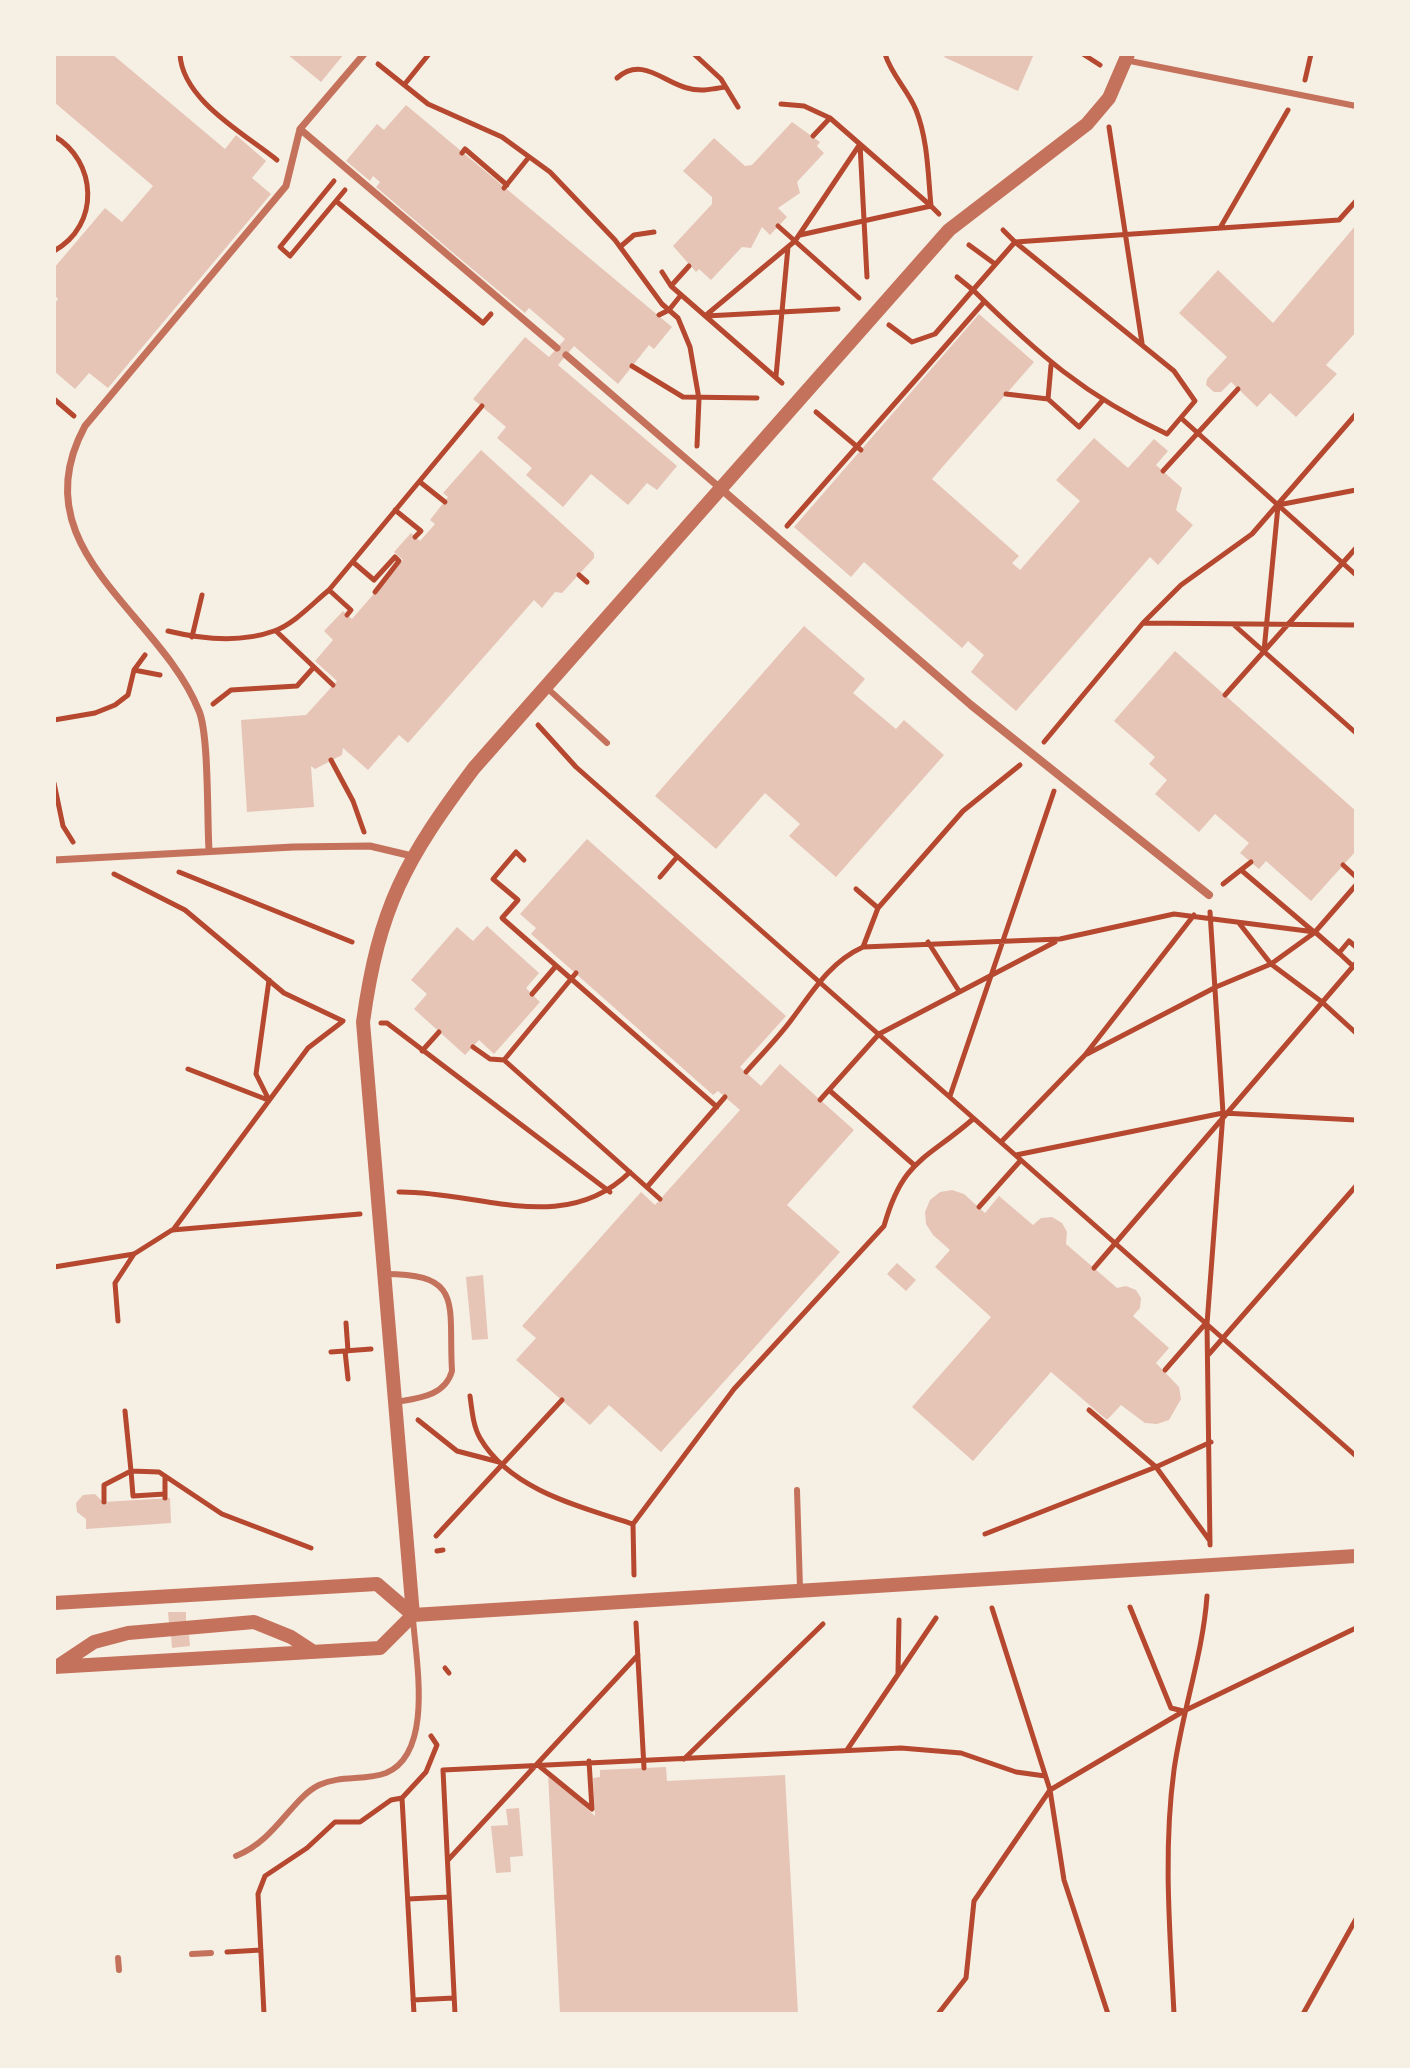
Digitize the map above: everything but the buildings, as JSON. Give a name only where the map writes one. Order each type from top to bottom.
[{"type":"street","points":[[209,850],[201,714],[184,680],[156,639],[90,565],[77,534],[70,500],[70,466],[75,445],[85,426],[286,186],[300,129],[364,54]]},
{"type":"street","points":[[413,1615],[363,1022],[374,947],[391,897],[412,856],[474,768],[949,230],[1087,124],[1109,98],[1126,57]]},
{"type":"street","points":[[300,129],[557,348]]},
{"type":"street","points":[[566,355],[1034,755],[1209,895]]},
{"type":"street","points":[[54,860],[209,850],[370,846],[412,856]]},
{"type":"street","points":[[56,1666],[380,1648],[413,1615],[800,1588],[1356,1556]]},
{"type":"street","points":[[54,1603],[377,1584],[413,1615]]},
{"type":"street","points":[[56,1666],[94,1642],[128,1633],[254,1622],[291,1637],[314,1652]]},
{"type":"lane","points":[[1126,57],[1356,106]]},
{"type":"lane","points":[[546,687],[607,743]]},
{"type":"lane","points":[[385,1274],[437,1281],[447,1296],[452,1371],[449,1381],[435,1393],[396,1402]]},
{"type":"lane","points":[[797,1490],[800,1588]]},
{"type":"lane","points":[[236,1856],[261,1843],[320,1785],[379,1775],[401,1762],[413,1743],[418,1716],[413,1615]]},
{"type":"lane","points":[[192,1954],[211,1953]]},
{"type":"lane","points":[[118,1958],[119,1970]]},
{"type":"path","points":[[180,54],[189,82],[206,103],[290,171]]},
{"type":"path","points":[[404,85],[429,54]]},
{"type":"path","points":[[694,54],[725,87],[738,107]]},
{"type":"path","points":[[885,54],[890,69],[915,107],[923,131],[931,206]]},
{"type":"path","points":[[1083,54],[1101,65]]},
{"type":"path","points":[[1220,228],[1306,79],[1311,54]]},
{"type":"path","points":[[376,62],[436,109],[502,137],[550,172],[620,247],[678,318],[690,347],[699,399],[695,467]]},
{"type":"path","points":[[617,78],[628,72],[650,70],[691,90],[725,87]]},
{"type":"path","points":[[1109,98],[1110,130],[1142,345]]},
{"type":"path","points":[[781,104],[804,106],[830,118],[931,206]]},
{"type":"path","points":[[813,136],[830,118]]},
{"type":"path","points":[[54,136],[71,145],[88,180],[90,197],[79,226],[54,251]]},
{"type":"path","points":[[860,144],[867,277]]},
{"type":"path","points":[[705,316],[797,238],[860,144]]},
{"type":"path","points":[[462,153],[465,149],[505,186],[529,157]]},
{"type":"path","points":[[345,168],[280,247],[290,256],[336,201],[483,323]]},
{"type":"path","points":[[886,322],[912,342],[935,334],[1015,242],[1339,220],[1356,201]]},
{"type":"path","points":[[797,238],[931,206]]},
{"type":"path","points":[[778,226],[797,238],[859,298]]},
{"type":"path","points":[[957,277],[1051,365],[1103,400],[1167,434],[1195,401],[1174,371],[1003,230]]},
{"type":"path","points":[[620,247],[634,235],[654,232]]},
{"type":"path","points":[[969,245],[995,264]]},
{"type":"path","points":[[776,377],[788,246]]},
{"type":"path","points":[[671,286],[689,266]]},
{"type":"path","points":[[662,272],[671,286],[782,383]]},
{"type":"path","points":[[659,315],[669,310],[681,295]]},
{"type":"path","points":[[777,537],[859,448],[984,302]]},
{"type":"path","points":[[705,316],[838,309]]},
{"type":"path","points":[[1048,399],[1051,365]]},
{"type":"path","points":[[632,366],[668,391],[699,399],[757,398]]},
{"type":"path","points":[[1163,471],[1238,389]]},
{"type":"path","points":[[1006,394],[1048,399],[1079,427],[1103,400]]},
{"type":"path","points":[[54,720],[95,713],[128,695],[134,670],[156,639],[168,631],[192,637],[231,638],[276,631],[329,590],[482,406]]},
{"type":"path","points":[[810,407],[859,448]]},
{"type":"path","points":[[863,947],[878,908],[963,811],[1034,755],[1143,623],[1181,585],[1245,541],[1355,416]]},
{"type":"path","points":[[1181,418],[1356,575]]},
{"type":"path","points":[[420,482],[445,502]]},
{"type":"path","points":[[1278,505],[1356,490]]},
{"type":"path","points":[[1264,651],[1278,505]]},
{"type":"path","points":[[395,510],[421,531],[415,537]]},
{"type":"path","points":[[1225,695],[1356,548]]},
{"type":"path","points":[[353,562],[374,580],[395,557],[399,561],[373,590],[375,592]]},
{"type":"path","points":[[579,575],[587,582]]},
{"type":"path","points":[[329,590],[351,610],[347,615]]},
{"type":"path","points":[[192,637],[202,595]]},
{"type":"path","points":[[1143,623],[1356,625]]},
{"type":"path","points":[[1233,624],[1356,733]]},
{"type":"path","points":[[276,631],[333,685]]},
{"type":"path","points":[[201,714],[231,690],[297,686],[314,667]]},
{"type":"path","points":[[538,725],[576,767],[1356,1456]]},
{"type":"path","points":[[331,760],[353,801],[370,846]]},
{"type":"path","points":[[950,1096],[1059,775]]},
{"type":"path","points":[[54,783],[63,826],[82,859],[185,910],[284,993],[346,1021],[308,1048],[172,1230],[134,1254],[54,1267]]},
{"type":"path","points":[[524,860],[516,852],[493,879],[518,900],[502,918],[717,1107]]},
{"type":"path","points":[[151,855],[191,879],[352,942]]},
{"type":"path","points":[[660,877],[677,857]]},
{"type":"path","points":[[1094,1268],[1223,1113],[1355,966],[1241,870],[1251,862]]},
{"type":"path","points":[[1343,865],[1356,877]]},
{"type":"path","points":[[1085,1055],[1216,987],[1271,964],[1315,932],[1356,885]]},
{"type":"path","points":[[856,889],[878,908]]},
{"type":"path","points":[[1001,1142],[1085,1055],[1209,895]]},
{"type":"path","points":[[1089,1410],[1156,1467],[1210,1545],[1207,1324],[1223,1113],[1209,895]]},
{"type":"path","points":[[746,1072],[791,1021],[818,982],[844,958],[863,947],[1060,939],[1174,914],[1315,932]]},
{"type":"path","points":[[1239,923],[1271,964],[1322,1002],[1356,1033]]},
{"type":"path","points":[[820,1100],[879,1034],[1060,939]]},
{"type":"path","points":[[1339,953],[1349,941],[1356,947]]},
{"type":"path","points":[[928,942],[959,991]]},
{"type":"path","points":[[532,994],[556,966]]},
{"type":"path","points":[[504,1060],[573,981],[576,973]]},
{"type":"path","points":[[269,980],[256,1074],[269,1100]]},
{"type":"path","points":[[387,1023],[586,1170],[610,1192]]},
{"type":"path","points":[[422,1051],[439,1032]]},
{"type":"path","points":[[473,1047],[490,1059],[504,1060],[660,1199]]},
{"type":"path","points":[[188,1069],[269,1100]]},
{"type":"path","points":[[829,1090],[913,1164]]},
{"type":"path","points":[[647,1187],[725,1097]]},
{"type":"path","points":[[1015,1155],[1223,1113],[1356,1120]]},
{"type":"path","points":[[634,1575],[633,1524],[734,1389],[884,1226],[892,1197],[913,1164],[973,1119]]},
{"type":"path","points":[[979,1207],[1021,1160]]},
{"type":"path","points":[[399,1192],[444,1193],[518,1208],[582,1203],[610,1192],[630,1172]]},
{"type":"path","points":[[1208,1355],[1356,1186]]},
{"type":"path","points":[[172,1230],[363,1213]]},
{"type":"path","points":[[118,1321],[115,1283],[134,1254]]},
{"type":"path","points":[[346,1323],[348,1379]]},
{"type":"path","points":[[1165,1370],[1207,1324]]},
{"type":"path","points":[[331,1352],[368,1349]]},
{"type":"path","points":[[470,1396],[478,1435],[502,1462],[525,1480],[564,1502],[633,1524]]},
{"type":"path","points":[[436,1536],[562,1400]]},
{"type":"path","points":[[125,1411],[133,1496],[165,1496],[165,1475]]},
{"type":"path","points":[[419,1424],[457,1451],[502,1462]]},
{"type":"path","points":[[985,1534],[1156,1467],[1211,1442]]},
{"type":"path","points":[[104,1502],[104,1485],[131,1471],[151,1470],[165,1475],[222,1514],[311,1548]]},
{"type":"path","points":[[1174,2014],[1168,1862],[1174,1775],[1207,1596]]},
{"type":"path","points":[[1130,1607],[1171,1708],[1184,1711]]},
{"type":"path","points":[[992,1611],[1050,1790],[1064,1880],[1108,2014]]},
{"type":"path","points":[[846,1750],[936,1618]]},
{"type":"path","points":[[898,1674],[899,1620]]},
{"type":"path","points":[[636,1623],[644,1768]]},
{"type":"path","points":[[683,1759],[823,1624]]},
{"type":"path","points":[[938,2014],[966,1978],[974,1901],[1050,1790],[1184,1711],[1356,1628]]},
{"type":"path","points":[[448,1860],[638,1655]]},
{"type":"path","points":[[264,2014],[258,1894],[265,1876],[307,1848],[335,1822],[360,1822],[391,1800],[402,1798],[426,1772],[437,1745]]},
{"type":"path","points":[[455,2014],[443,1770],[901,1748],[961,1753],[1016,1772],[1045,1776]]},
{"type":"path","points":[[537,1764],[592,1809],[589,1761]]},
{"type":"path","points":[[402,1798],[414,2014]]},
{"type":"path","points":[[408,1899],[449,1897]]},
{"type":"path","points":[[1303,2014],[1356,1919]]},
{"type":"path","points":[[226,1952],[261,1950]]},
{"type":"path","points":[[413,2000],[454,1998]]}]
